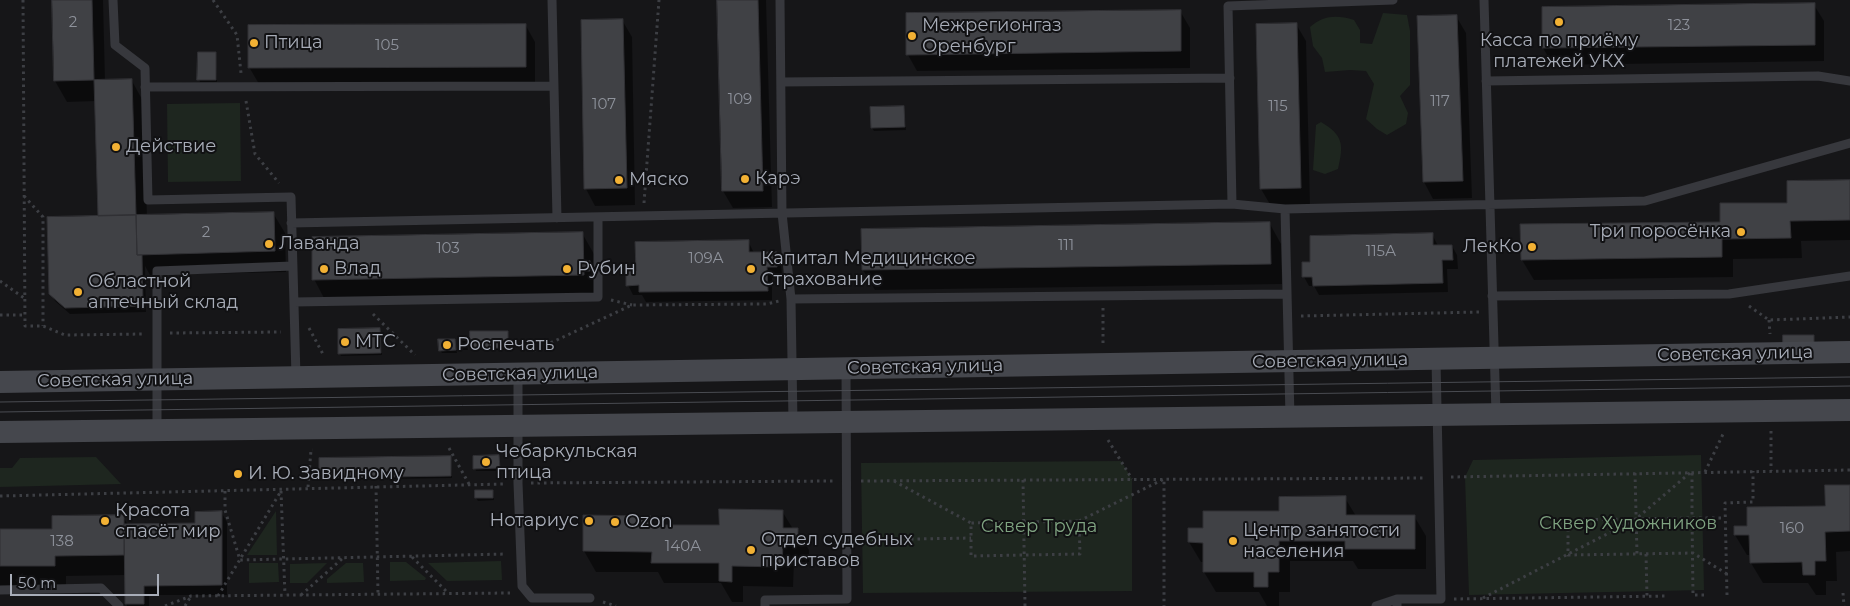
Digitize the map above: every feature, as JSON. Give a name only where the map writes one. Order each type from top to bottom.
[{"type":"main road","name":"Советская улица","points":[[0,382],[1850,352]]},
{"type":"main road","points":[[0,432],[1850,410]]},
{"type":"lane","points":[[113,0],[115,45],[145,68],[148,200],[291,197],[296,377]]},
{"type":"lane","points":[[552,0],[557,218]]},
{"type":"lane","points":[[780,0],[782,213],[791,299],[793,423]]},
{"type":"lane","points":[[1232,204],[1228,6],[1393,0]]},
{"type":"lane","points":[[1484,0],[1496,414]]},
{"type":"lane","points":[[1486,80],[1818,76],[1850,81]]},
{"type":"lane","points":[[780,82],[1230,78]]},
{"type":"lane","points":[[145,87],[554,86]]},
{"type":"lane","points":[[291,223],[1232,204],[1285,209],[1645,201],[1850,143]]},
{"type":"lane","points":[[1285,209],[1290,417]]},
{"type":"lane","points":[[294,302],[598,298],[598,217]]},
{"type":"lane","points":[[157,430],[157,271],[293,266]]},
{"type":"lane","points":[[1492,296],[1729,294],[1850,276]]},
{"type":"lane","points":[[791,299],[1287,294]]},
{"type":"lane","points":[[1376,606],[1441,599],[1436,359]]},
{"type":"lane","points":[[765,606],[765,600],[847,599],[846,368]]},
{"type":"lane","points":[[518,374],[518,483],[522,586],[532,598],[590,598]]},
{"type":"lane","points":[[0,590],[101,588],[119,606]]},
{"type":"path","points":[[23,0],[25,326],[43,326],[65,335],[311,332]]},
{"type":"path","points":[[643,216],[659,0]]},
{"type":"path","points":[[23,196],[43,217],[43,326]]},
{"type":"path","points":[[0,281],[24,298]]},
{"type":"path","points":[[1102,296],[1103,353]]},
{"type":"path","points":[[598,298],[632,305],[767,304],[791,299]]},
{"type":"path","points":[[360,301],[418,357],[408,357]]},
{"type":"path","points":[[294,302],[325,358],[334,358]]},
{"type":"path","points":[[531,352],[632,305]]},
{"type":"path","points":[[1287,316],[1493,312]]},
{"type":"path","points":[[0,315],[24,315]]},
{"type":"path","points":[[1769,320],[1850,317]]},
{"type":"path","points":[[1705,472],[1727,426]]},
{"type":"path","points":[[1771,426],[1771,470]]},
{"type":"path","points":[[1104,433],[1132,479]]},
{"type":"path","points":[[439,448],[458,448]]},
{"type":"path","points":[[448,448],[470,484]]},
{"type":"path","points":[[308,487],[311,450],[320,450]]},
{"type":"path","points":[[0,496],[225,492],[308,487],[518,483],[1438,478],[1771,470],[1850,470]]},
{"type":"path","points":[[1727,595],[1725,503],[1753,502],[1752,471]]},
{"type":"path","points":[[1692,472],[1693,595],[1704,595]]},
{"type":"path","points":[[1483,598],[1636,519],[1692,472]]},
{"type":"path","points":[[1636,473],[1636,554]]},
{"type":"path","points":[[506,476],[506,484]]},
{"type":"path","points":[[893,481],[971,523],[1079,521],[1164,479]]},
{"type":"path","points":[[1164,479],[1164,606]]},
{"type":"path","points":[[1023,480],[1025,606]]},
{"type":"path","points":[[376,486],[378,594]]},
{"type":"path","points":[[281,490],[285,595]]},
{"type":"path","points":[[218,596],[281,490]]},
{"type":"path","points":[[225,492],[225,510],[240,560]]},
{"type":"path","points":[[1568,555],[1568,520],[1725,518]]},
{"type":"path","points":[[971,523],[971,556],[1080,554],[1079,521]]},
{"type":"path","points":[[846,540],[971,538]]},
{"type":"path","points":[[1568,555],[1693,553],[1727,574]]},
{"type":"path","points":[[240,560],[507,554]]},
{"type":"path","points":[[1646,554],[1647,596]]},
{"type":"path","points":[[411,556],[449,594]]},
{"type":"path","points":[[301,595],[343,558]]},
{"type":"path","points":[[165,606],[191,596],[526,593]]},
{"type":"path","points":[[1843,593],[1844,606]]},
{"type":"path","points":[[185,606],[191,596]]},
{"type":"path","points":[[1441,599],[1667,596]]},
{"type":"green space","points":[[1383,13],[1407,15],[1410,31],[1410,85],[1400,96],[1408,113],[1406,124],[1387,135],[1366,119],[1374,84],[1366,71],[1325,72],[1322,58],[1313,46],[1310,27],[1320,20],[1331,17],[1354,20],[1360,30],[1360,43],[1372,44]]},
{"type":"green space","points":[[240,103],[241,181],[168,182],[167,104]]},
{"type":"green space","points":[[1321,122],[1338,136],[1341,147],[1338,169],[1325,174],[1313,170],[1316,125]]},
{"type":"green space","name":"Сквер Художников","points":[[1701,455],[1704,590],[1469,595],[1465,477],[1473,460]]},
{"type":"green space","points":[[96,457],[121,484],[0,487],[0,468],[12,468],[20,458]]},
{"type":"green space","name":"Сквер Труда","points":[[1121,461],[1132,479],[1132,591],[863,593],[861,463]]},
{"type":"green space","points":[[276,511],[277,555],[247,555]]},
{"type":"green space","points":[[501,561],[502,580],[447,581],[428,563]]},
{"type":"green space","points":[[390,562],[406,562],[426,578],[425,580],[390,581]]},
{"type":"green space","points":[[249,563],[278,563],[279,582],[249,583]]},
{"type":"green space","points":[[327,563],[307,583],[290,583],[290,564]]},
{"type":"green space","points":[[346,563],[363,563],[364,582],[327,583],[327,579]]},
{"type":"building","points":[[52,0],[92,0],[94,80],[54,81]]},
{"type":"building","points":[[717,0],[758,0],[763,191],[722,191]]},
{"type":"building","points":[[1815,3],[1815,45],[1542,48],[1542,7]]},
{"type":"building","points":[[1181,10],[1181,51],[906,55],[906,13]]},
{"type":"building","points":[[1457,15],[1463,181],[1423,182],[1417,16]]},
{"type":"building","points":[[623,19],[627,188],[584,189],[581,20]]},
{"type":"building","points":[[1297,23],[1301,188],[1260,189],[1256,24]]},
{"type":"building","points":[[526,24],[526,67],[248,68],[248,25]]},
{"type":"building","points":[[198,52],[216,52],[216,80],[197,80]]},
{"type":"building","points":[[132,79],[136,215],[98,216],[94,80]]},
{"type":"building","points":[[904,106],[905,127],[871,128],[870,107]]},
{"type":"building","points":[[1850,180],[1850,220],[1790,221],[1791,238],[1722,239],[1722,257],[1521,260],[1520,224],[1720,222],[1720,203],[1787,203],[1787,181]]},
{"type":"building","points":[[274,212],[275,251],[137,255],[136,215]]},
{"type":"building","points":[[136,215],[137,255],[142,255],[143,306],[65,308],[49,294],[47,217]]},
{"type":"building","points":[[1270,222],[1271,264],[862,270],[861,229]]},
{"type":"building","points":[[583,232],[584,275],[312,280],[312,237]]},
{"type":"building","points":[[1433,233],[1433,245],[1452,245],[1453,260],[1442,260],[1443,283],[1313,286],[1312,277],[1302,277],[1302,262],[1310,262],[1310,236]]},
{"type":"building","points":[[749,240],[749,252],[777,252],[777,267],[767,267],[768,291],[639,292],[639,285],[626,286],[626,271],[636,271],[635,242]]},
{"type":"building","points":[[590,261],[590,271],[584,271],[584,262]]},
{"type":"building","points":[[380,328],[381,353],[338,354],[338,329]]},
{"type":"building","points":[[470,331],[508,331],[508,348],[470,348]]},
{"type":"building","points":[[1783,335],[1814,335],[1814,345],[1783,346]]},
{"type":"building","name":"Роспечать","points":[[438,339],[455,339],[456,350],[439,351]]},
{"type":"building","name":"Чебаркульская птица","points":[[499,455],[500,468],[473,469],[473,456]]},
{"type":"building","points":[[451,456],[451,476],[319,478],[319,458]]},
{"type":"building","points":[[1825,485],[1850,485],[1850,531],[1825,532],[1826,561],[1815,561],[1815,575],[1803,575],[1802,562],[1750,563],[1749,535],[1734,535],[1734,526],[1747,526],[1747,507],[1825,506]]},
{"type":"building","points":[[475,490],[493,490],[493,498],[475,498]]},
{"type":"building","points":[[1346,496],[1346,515],[1415,515],[1415,549],[1345,549],[1345,541],[1279,541],[1279,572],[1268,572],[1268,587],[1254,587],[1254,572],[1203,572],[1203,543],[1188,542],[1188,528],[1203,528],[1203,511],[1279,511],[1279,497]]},
{"type":"building","points":[[719,509],[783,510],[783,528],[798,528],[798,542],[783,542],[782,567],[732,566],[732,582],[719,581],[719,563],[651,563],[652,552],[583,551],[583,515],[651,516],[650,525],[719,525]]},
{"type":"building","points":[[222,511],[222,585],[144,586],[144,604],[125,604],[124,524],[195,523],[195,512]]},
{"type":"building","points":[[124,515],[124,555],[55,556],[55,566],[0,566],[0,529],[52,529],[52,516]]},
{"type":"tram line","points":[[0,402],[1850,377]]},
{"type":"tram line","points":[[0,412],[1850,386]]},
{"type":"place","name":"Касса по приёму платежей УКХ","points":[[1559,22]]},
{"type":"place","name":"Межрегионгаз Оренбург","points":[[912,36]]},
{"type":"place","name":"Птица","points":[[254,43]]},
{"type":"place","name":"Действие","points":[[116,147]]},
{"type":"place","name":"Карэ","points":[[745,179]]},
{"type":"place","name":"Мяско","points":[[619,180]]},
{"type":"place","name":"Три поросёнка","points":[[1741,232]]},
{"type":"place","name":"Лаванда","points":[[269,244]]},
{"type":"place","name":"ЛекКо","points":[[1532,247]]},
{"type":"place","name":"Влад","points":[[324,269]]},
{"type":"place","name":"Рубин","points":[[567,269]]},
{"type":"place","name":"Капитал Медицинское Страхование","points":[[751,269]]},
{"type":"place","name":"Областной аптечный склад","points":[[78,292]]},
{"type":"place","name":"МТС","points":[[345,342]]},
{"type":"place","name":"Роспечать","points":[[447,345]]},
{"type":"place","name":"Чебаркульская птица","points":[[486,462]]},
{"type":"place","name":"И. Ю. Завидному","points":[[238,474]]},
{"type":"place","name":"Красота спасёт мир","points":[[105,521]]},
{"type":"place","name":"Нотариус","points":[[589,521]]},
{"type":"place","name":"Ozon","points":[[615,522]]},
{"type":"place","name":"Центр занятости населения","points":[[1233,541]]},
{"type":"place","name":"Отдел судебных приставов","points":[[751,550]]}]
